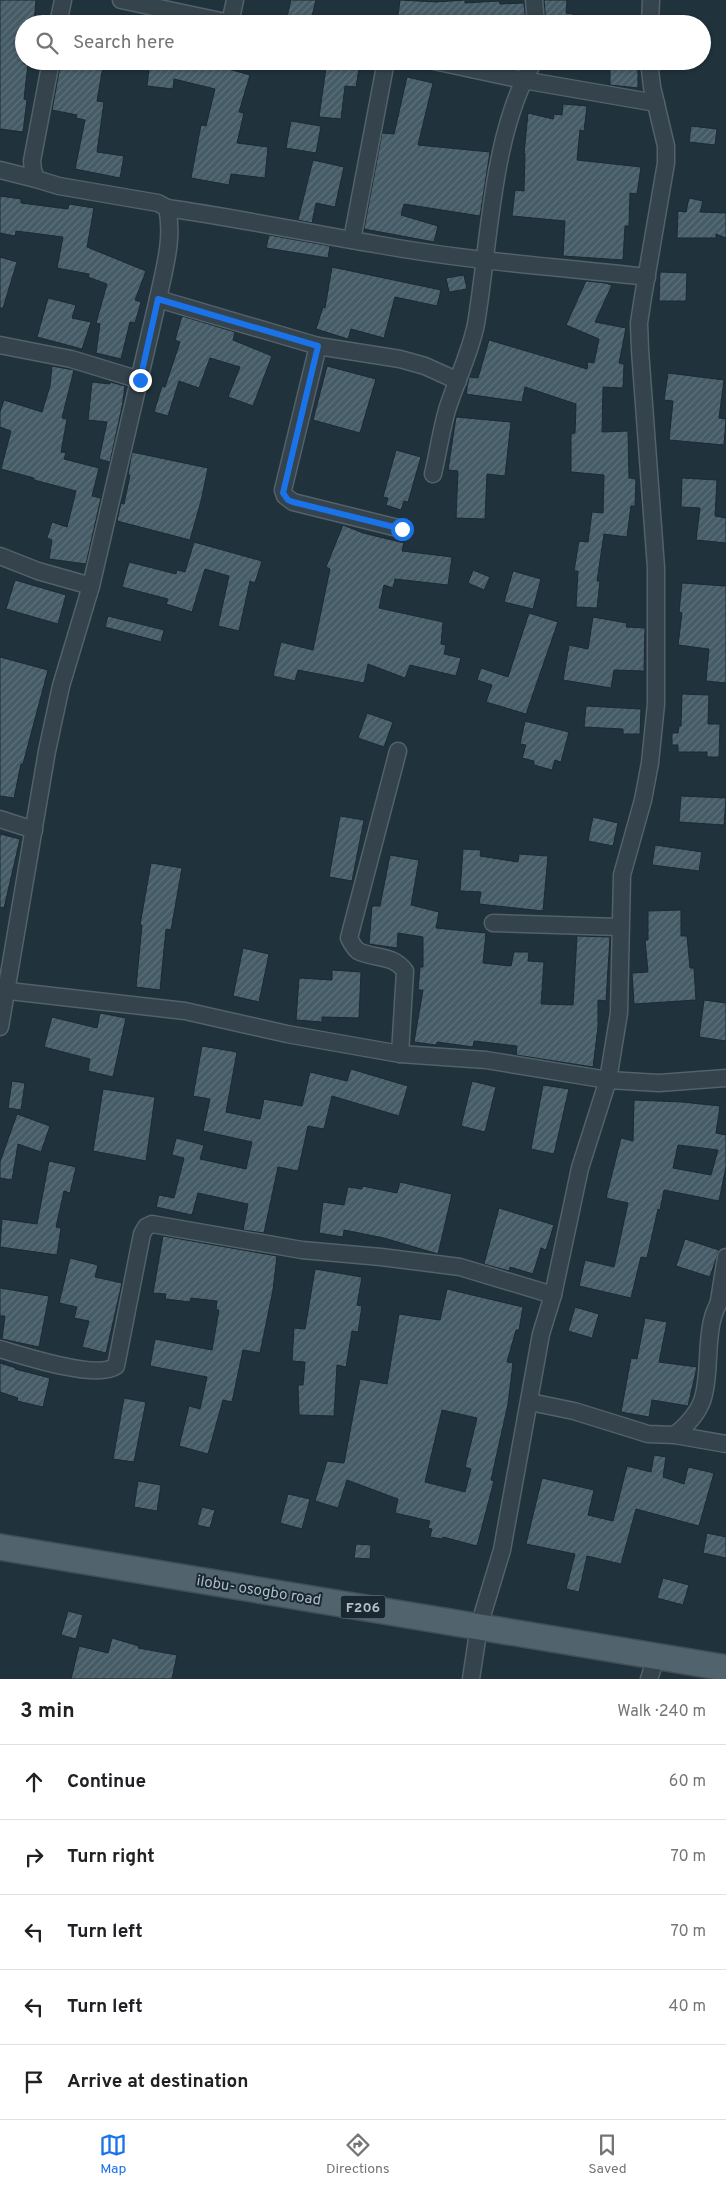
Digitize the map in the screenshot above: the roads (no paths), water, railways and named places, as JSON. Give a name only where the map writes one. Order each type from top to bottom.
[{"type":"main road","name":"ilobu- osogbo road","points":[[0,1547],[726,1668]]},
{"type":"street","points":[[60,15],[62,0]]},
{"type":"street","points":[[121,0],[194,15]]},
{"type":"street","points":[[234,15],[235,0]]},
{"type":"street","points":[[534,0],[535,15]]},
{"type":"street","points":[[650,15],[651,0]]},
{"type":"street","points":[[36,179],[32,161],[49,70]]},
{"type":"street","points":[[352,240],[384,70]]},
{"type":"street","points":[[476,70],[656,103]]},
{"type":"street","points":[[433,474],[446,412],[469,352],[475,325],[500,164],[512,109],[529,70]]},
{"type":"street","points":[[471,1679],[479,1626],[502,1550],[541,1334],[553,1295],[580,1168],[608,1080],[619,1013],[619,927],[622,874],[643,800],[650,763],[656,704],[656,568],[639,323],[666,163],[666,146],[650,70]]},
{"type":"street","points":[[0,170],[59,186],[145,200],[167,208],[223,216],[352,240],[484,260],[647,277]]},
{"type":"street","points":[[0,1027],[3,990],[34,830],[47,751],[61,686],[92,586],[166,261],[170,229],[167,208]]},
{"type":"street","points":[[158,299],[318,346],[400,359],[424,366],[458,381]]},
{"type":"street","points":[[0,345],[71,359],[140,380]]},
{"type":"street","points":[[318,346],[283,493],[288,500],[293,502],[402,529]]},
{"type":"street","points":[[0,556],[38,571],[92,586]]},
{"type":"street","points":[[398,751],[348,938],[359,951],[389,958],[400,964],[404,971],[400,1054]]},
{"type":"street","points":[[0,819],[34,830]]},
{"type":"street","points":[[493,923],[619,927]]},
{"type":"street","points":[[3,990],[185,1011],[287,1034],[400,1054],[486,1060],[608,1080],[659,1083],[726,1078]]},
{"type":"street","points":[[0,1349],[44,1362],[99,1371],[110,1370],[116,1366],[142,1234],[152,1224],[302,1250],[460,1267],[553,1295]]},
{"type":"street","points":[[675,1435],[688,1424],[704,1396],[711,1328],[722,1297],[726,1257]]},
{"type":"street","points":[[530,1402],[574,1411],[648,1434],[675,1435],[726,1444]]},
{"type":"street","points":[[649,1679],[657,1655]]}]
